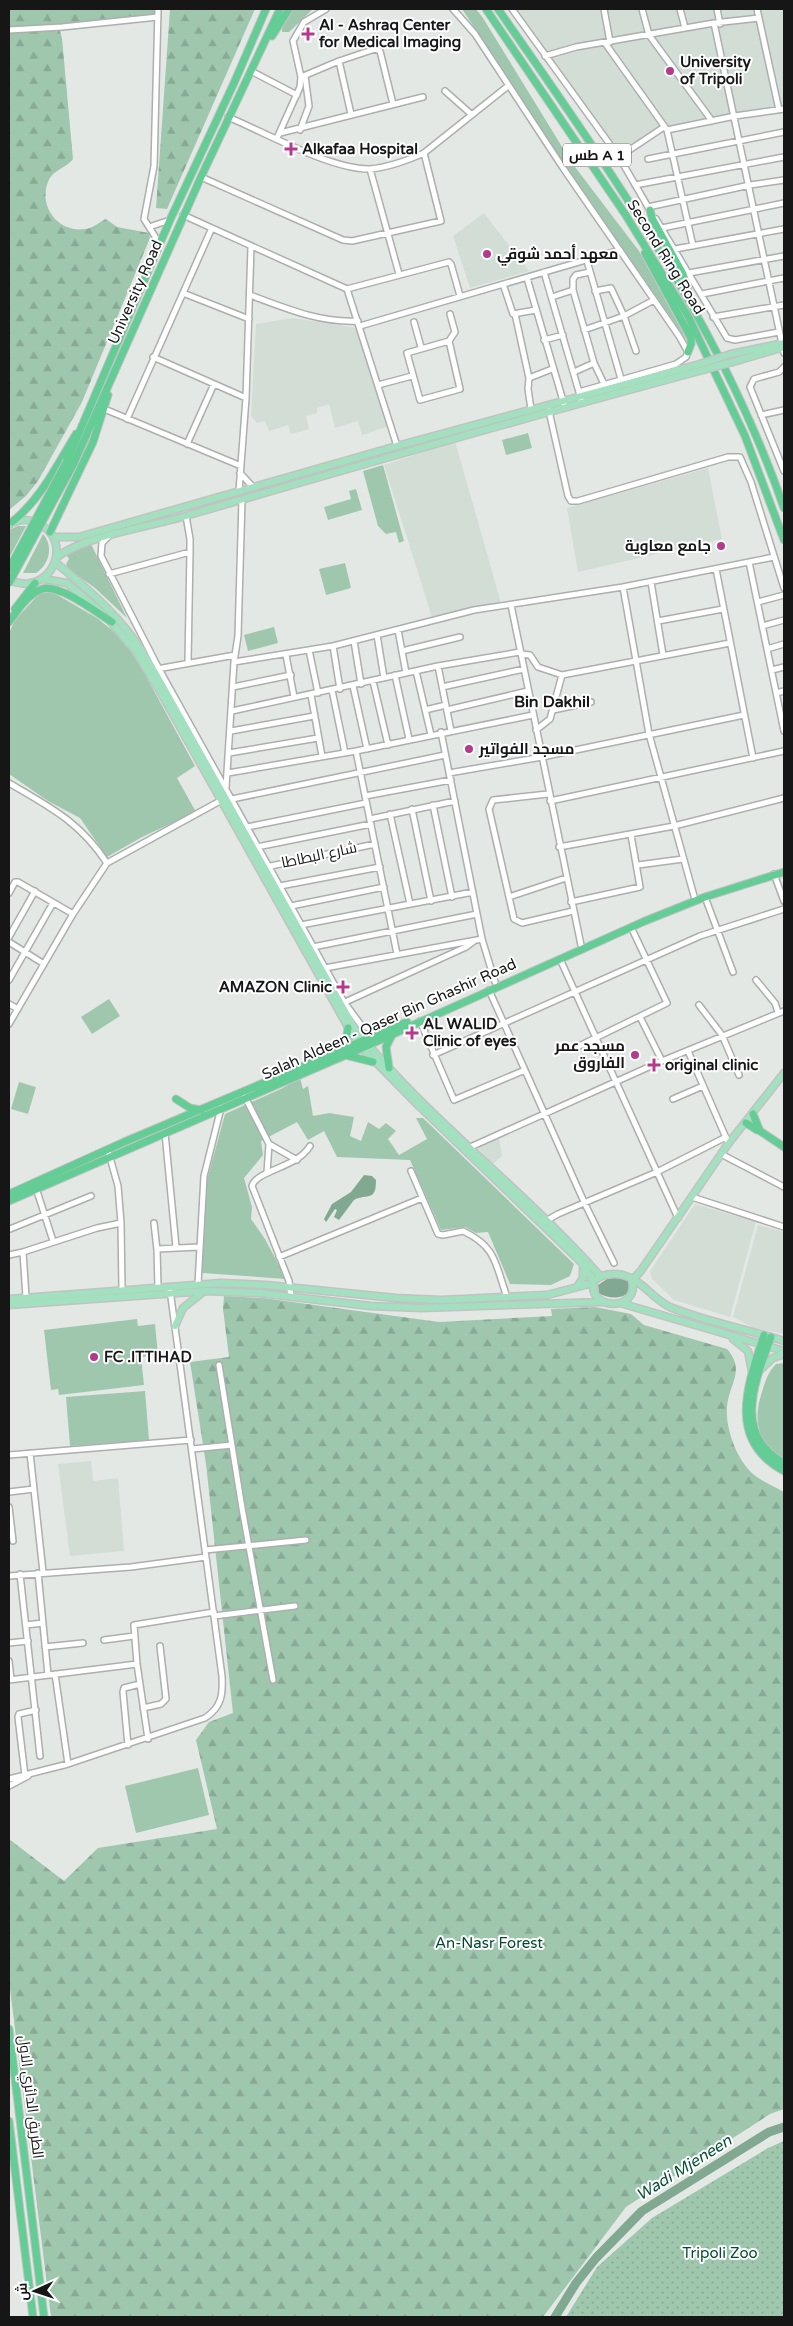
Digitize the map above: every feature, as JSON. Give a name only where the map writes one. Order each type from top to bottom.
[{"type":"highway","name":"University Road","points":[[9,582],[70,463],[170,220],[234,83],[266,9]]},
{"type":"highway","name":"University Road","points":[[9,569],[102,408],[112,378],[200,177],[280,9]]},
{"type":"highway","points":[[263,48],[289,9]]},
{"type":"highway","points":[[480,9],[502,33]]},
{"type":"highway","name":"Second Ring Road","points":[[486,9],[637,234],[688,316],[745,436],[784,540]]},
{"type":"highway","name":"Second Ring Road","points":[[498,9],[657,245],[692,305],[749,419],[784,508]]},
{"type":"highway","points":[[649,209],[652,218],[684,274],[692,305]]},
{"type":"highway","points":[[637,234],[650,265],[691,338],[688,352]]},
{"type":"highway","points":[[52,535],[93,442],[102,408]]},
{"type":"highway","points":[[10,524],[23,513],[42,490],[90,411]]},
{"type":"highway","points":[[9,621],[25,593],[35,583]]},
{"type":"highway","points":[[9,621],[28,599],[38,591],[47,588],[61,591],[112,622]]},
{"type":"highway","name":"Salah Aldeen - Qaser Bin Ghashir Road","points":[[363,1044],[381,1033],[495,982],[694,896],[784,870]]},
{"type":"highway","name":"Salah Aldeen - Qaser Bin Ghashir Road","points":[[9,1201],[202,1110],[393,1033],[632,927],[705,897],[784,870]]},
{"type":"highway","points":[[348,1028],[345,1051],[373,1062]]},
{"type":"highway","points":[[389,1068],[386,1048],[393,1033]]},
{"type":"highway","name":"Salah Aldeen - Qaser Bin Ghashir Road","points":[[9,1194],[109,1153],[165,1133],[221,1108],[243,1095]]},
{"type":"highway","points":[[176,1099],[190,1108],[202,1110]]},
{"type":"highway","points":[[753,1114],[760,1131]]},
{"type":"highway","points":[[746,1122],[784,1147]]},
{"type":"highway","points":[[767,1336],[746,1404],[748,1431],[763,1454],[784,1471]]},
{"type":"highway","points":[[756,1372],[752,1404],[754,1431],[768,1452],[784,1463]]},
{"type":"highway","name":"الطريق الدائري الاول","points":[[9,2029],[44,2317]]},
{"type":"highway","name":"الطريق الدائري الاول","points":[[9,2121],[33,2317]]},
{"type":"main road","points":[[9,582],[25,584],[35,583],[43,579],[56,560],[79,544],[186,516],[549,411],[581,397],[732,358],[783,347]]},
{"type":"main road","points":[[52,535],[79,537],[530,409],[564,404]]},
{"type":"main road","points":[[10,524],[22,520],[33,521],[42,525],[52,535],[56,560],[91,592],[126,629],[152,667],[220,801],[348,1028],[389,1068],[419,1102]]},
{"type":"main road","points":[[43,579],[67,583],[112,622],[135,650],[163,691],[224,790],[373,1062],[419,1102],[601,1276]]},
{"type":"main road","points":[[630,1279],[647,1262],[678,1218],[721,1154],[727,1141],[753,1114],[784,1072]]},
{"type":"main road","points":[[545,1221],[582,1263],[594,1282],[594,1293],[602,1302]]},
{"type":"main road","points":[[577,1287],[584,1273],[582,1263]]},
{"type":"main road","points":[[9,1305],[170,1290],[198,1284],[246,1284],[372,1296],[441,1300],[507,1297],[547,1294],[594,1282],[601,1276],[614,1274],[630,1279],[668,1305],[784,1341]]},
{"type":"main road","points":[[620,1303],[630,1297],[633,1292],[630,1279]]},
{"type":"main road","points":[[9,1299],[158,1287],[170,1290],[291,1296],[371,1306],[441,1308],[602,1302],[620,1303],[764,1345],[784,1353]]},
{"type":"main road","points":[[175,1326],[183,1308],[193,1298],[205,1291]]},
{"type":"main road","points":[[371,1306],[372,1296]]},
{"type":"main road","points":[[518,1296],[519,1305]]},
{"type":"main road","points":[[441,1300],[441,1308]]},
{"type":"main road","points":[[684,1322],[687,1312]]},
{"type":"main road","points":[[726,1334],[748,1351],[756,1372],[773,1358],[784,1353]]},
{"type":"street","points":[[158,9],[154,166],[144,214],[145,224],[149,226],[156,238],[158,248]]},
{"type":"street","points":[[300,130],[309,106],[293,41],[304,22],[326,9]]},
{"type":"street","points":[[453,9],[475,34],[508,86],[680,336],[688,352],[686,357],[676,364],[604,384],[581,397],[544,272]]},
{"type":"street","points":[[512,9],[619,158],[727,338],[732,340],[779,332]]},
{"type":"street","points":[[604,9],[608,43],[665,129],[674,153],[693,246]]},
{"type":"street","points":[[642,9],[649,35],[712,121]]},
{"type":"street","points":[[680,9],[685,28]]},
{"type":"street","points":[[717,9],[717,23],[735,116],[783,347]]},
{"type":"street","points":[[619,158],[665,129],[735,116],[782,110],[758,9]]},
{"type":"street","points":[[9,30],[62,27],[158,17]]},
{"type":"street","points":[[545,56],[576,47],[608,43],[685,28],[759,18]]},
{"type":"street","points":[[279,136],[303,76],[370,49],[380,51],[392,104]]},
{"type":"street","points":[[339,60],[351,114]]},
{"type":"street","points":[[251,71],[297,95]]},
{"type":"street","points":[[228,117],[279,136],[336,164],[370,169],[411,159],[424,153],[508,86]]},
{"type":"street","points":[[446,91],[471,114]]},
{"type":"street","points":[[279,136],[351,114],[423,97]]},
{"type":"street","points":[[648,159],[784,132]]},
{"type":"street","points":[[200,177],[347,241],[390,233],[441,220],[424,153]]},
{"type":"street","points":[[635,185],[784,156]]},
{"type":"street","points":[[370,169],[390,233],[399,274]]},
{"type":"street","points":[[649,209],[750,185],[784,180]]},
{"type":"street","points":[[662,228],[784,203]]},
{"type":"street","points":[[183,216],[347,289],[399,274],[450,263],[460,296]]},
{"type":"street","points":[[149,226],[170,220]]},
{"type":"street","points":[[675,249],[784,229]]},
{"type":"street","points":[[127,418],[211,230]]},
{"type":"street","points":[[239,491],[246,398],[251,247]]},
{"type":"street","points":[[250,295],[304,315],[359,324],[527,278],[620,250]]},
{"type":"street","points":[[689,273],[784,256]]},
{"type":"street","points":[[587,260],[621,379]]},
{"type":"street","points":[[590,272],[576,275],[573,278],[573,290],[594,363],[604,384]]},
{"type":"street","points":[[527,278],[552,369],[564,404]]},
{"type":"street","points":[[702,294],[784,278]]},
{"type":"street","points":[[503,284],[510,309],[515,314],[529,378],[530,409]]},
{"type":"street","points":[[595,292],[612,288],[636,350]]},
{"type":"street","points":[[347,289],[397,446]]},
{"type":"street","points":[[552,297],[573,290]]},
{"type":"street","points":[[183,293],[249,319]]},
{"type":"street","points":[[584,330],[624,316],[654,300]]},
{"type":"street","points":[[713,317],[784,305]]},
{"type":"street","points":[[515,314],[536,310]]},
{"type":"street","points":[[449,341],[460,389],[420,400],[407,353],[421,347],[449,341],[455,332],[450,314]]},
{"type":"street","points":[[414,322],[421,347]]},
{"type":"street","points":[[544,340],[563,334]]},
{"type":"street","points":[[153,357],[246,398]]},
{"type":"street","points":[[574,372],[594,363]]},
{"type":"street","points":[[784,367],[779,372],[760,377],[751,382],[750,391],[778,453],[784,471]]},
{"type":"street","points":[[529,378],[552,369]]},
{"type":"street","points":[[378,385],[412,376]]},
{"type":"street","points":[[187,444],[214,384]]},
{"type":"street","points":[[102,408],[240,466]]},
{"type":"street","points":[[761,415],[784,410]]},
{"type":"street","points":[[549,411],[568,496],[571,501],[578,501],[728,457],[740,457],[751,482],[784,588]]},
{"type":"street","points":[[778,453],[784,451]]},
{"type":"street","points":[[240,473],[253,487]]},
{"type":"street","points":[[224,790],[228,773],[234,662],[238,636],[242,500]]},
{"type":"street","points":[[186,516],[190,539],[188,662]]},
{"type":"street","points":[[108,537],[100,550],[109,574],[224,790],[232,799],[247,826],[266,867],[280,886],[342,1003],[360,1026],[381,1033]]},
{"type":"street","points":[[109,574],[190,552]]},
{"type":"street","points":[[234,662],[333,646],[474,610],[623,587],[774,557]]},
{"type":"street","points":[[749,562],[776,693],[783,716],[784,731]]},
{"type":"street","points":[[716,569],[753,758]]},
{"type":"street","points":[[651,582],[663,655]]},
{"type":"street","points":[[623,587],[649,734],[694,896]]},
{"type":"street","points":[[758,602],[784,595]]},
{"type":"street","points":[[511,605],[548,794],[581,945]]},
{"type":"street","points":[[658,621],[723,609]]},
{"type":"street","points":[[762,626],[784,620]]},
{"type":"street","points":[[398,630],[406,673]]},
{"type":"street","points":[[377,636],[384,678]]},
{"type":"street","points":[[402,651],[460,637]]},
{"type":"street","points":[[354,641],[361,684]]},
{"type":"street","points":[[232,711],[340,689],[438,666],[521,653],[530,655],[538,667],[543,670],[562,675],[635,660],[730,644]]},
{"type":"street","points":[[767,649],[784,644]]},
{"type":"street","points":[[333,646],[340,689]]},
{"type":"street","points":[[309,650],[318,693]]},
{"type":"street","points":[[152,667],[159,669],[188,662],[235,655]]},
{"type":"street","points":[[286,655],[294,697]]},
{"type":"street","points":[[438,666],[451,731]]},
{"type":"street","points":[[772,670],[784,667]]},
{"type":"street","points":[[442,687],[524,669]]},
{"type":"street","points":[[416,671],[431,735]]},
{"type":"street","points":[[233,687],[291,675]]},
{"type":"street","points":[[395,675],[409,740]]},
{"type":"street","points":[[536,730],[547,722],[553,710],[562,675]]},
{"type":"street","points":[[373,681],[388,745]]},
{"type":"street","points":[[353,686],[367,749]]},
{"type":"street","points":[[332,690],[345,752]]},
{"type":"street","points":[[425,710],[447,708],[528,691]]},
{"type":"street","points":[[776,693],[784,691]]},
{"type":"street","points":[[311,695],[322,756]]},
{"type":"street","points":[[553,710],[591,702]]},
{"type":"street","points":[[228,773],[367,749],[441,732],[533,715]]},
{"type":"street","points":[[449,773],[542,757],[744,715]]},
{"type":"street","points":[[230,731],[314,716]]},
{"type":"street","points":[[441,732],[482,940],[495,982]]},
{"type":"street","points":[[229,753],[318,738]]},
{"type":"street","points":[[356,751],[397,954]]},
{"type":"street","points":[[550,801],[784,751]]},
{"type":"street","points":[[232,799],[445,755]]},
{"type":"street","points":[[365,796],[451,780]]},
{"type":"street","points":[[9,783],[63,814],[87,837],[107,863]]},
{"type":"street","points":[[548,794],[490,802],[489,809],[514,919],[517,922],[573,911]]},
{"type":"street","points":[[559,847],[674,826],[784,798]]},
{"type":"street","points":[[9,1024],[73,914],[107,863],[220,801]]},
{"type":"street","points":[[258,847],[370,822],[390,814],[455,801]]},
{"type":"street","points":[[247,826],[366,803]]},
{"type":"street","points":[[433,805],[452,896]]},
{"type":"street","points":[[412,809],[431,901]]},
{"type":"street","points":[[390,814],[410,904]]},
{"type":"street","points":[[571,902],[638,888],[641,883],[631,835]]},
{"type":"street","name":"شارع البطاطا","points":[[266,867],[375,844]]},
{"type":"street","points":[[638,865],[683,859]]},
{"type":"street","points":[[280,886],[380,867]]},
{"type":"street","points":[[774,874],[784,901]]},
{"type":"street","points":[[508,897],[566,878]]},
{"type":"street","points":[[9,893],[16,881],[73,914]]},
{"type":"street","points":[[291,906],[384,887]]},
{"type":"street","points":[[9,937],[35,891]]},
{"type":"street","points":[[301,925],[473,892]]},
{"type":"street","points":[[705,897],[733,972]]},
{"type":"street","points":[[9,980],[53,903]]},
{"type":"street","points":[[433,1055],[717,930],[784,910]]},
{"type":"street","points":[[313,947],[478,914]]},
{"type":"street","points":[[577,1047],[667,1003],[632,927]]},
{"type":"street","points":[[325,968],[444,945],[482,940]]},
{"type":"street","points":[[342,1003],[448,956],[474,941]]},
{"type":"street","points":[[9,942],[44,964]]},
{"type":"street","points":[[444,945],[448,956]]},
{"type":"street","points":[[560,959],[678,1218]]},
{"type":"street","points":[[467,1148],[722,1035],[781,1012],[756,980]]},
{"type":"street","points":[[488,990],[526,1070],[585,1204],[614,1263]]},
{"type":"street","points":[[9,1004],[16,1012]]},
{"type":"street","points":[[699,1004],[722,1035],[738,1076]]},
{"type":"street","points":[[9,1011],[16,1012]]},
{"type":"street","points":[[640,1017],[662,1061]]},
{"type":"street","points":[[420,1021],[454,1100],[526,1070]]},
{"type":"street","points":[[545,1221],[727,1141],[688,1051]]},
{"type":"street","points":[[673,1099],[703,1086]]},
{"type":"street","points":[[243,1095],[269,1144],[296,1160]]},
{"type":"street","points":[[198,1284],[204,1176],[221,1108]]},
{"type":"street","points":[[165,1133],[176,1247]]},
{"type":"street","points":[[267,1173],[269,1144]]},
{"type":"street","points":[[291,1296],[291,1287],[252,1191],[253,1181],[296,1160],[310,1146]]},
{"type":"street","points":[[109,1153],[118,1186],[121,1223],[122,1290]]},
{"type":"street","points":[[721,1154],[784,1187]]},
{"type":"street","points":[[411,1171],[441,1236],[462,1231],[486,1243],[491,1251],[507,1297]]},
{"type":"street","points":[[36,1188],[53,1241]]},
{"type":"street","points":[[10,1229],[91,1196]]},
{"type":"street","points":[[279,1257],[422,1198]]},
{"type":"street","points":[[692,1198],[784,1227]]},
{"type":"street","points":[[9,1255],[121,1223]]},
{"type":"street","points":[[154,1223],[158,1287]]},
{"type":"street","points":[[156,1250],[160,1248],[199,1247]]},
{"type":"street","points":[[23,1252],[26,1297]]},
{"type":"street","points":[[9,1780],[68,1764],[205,1718],[220,1703],[223,1692],[222,1676],[170,1290]]},
{"type":"street","points":[[219,1365],[273,1680]]},
{"type":"street","points":[[9,1455],[191,1440]]},
{"type":"street","points":[[192,1449],[232,1445]]},
{"type":"street","points":[[30,1453],[40,1572],[42,1623],[48,1675]]},
{"type":"street","points":[[9,1492],[34,1488]]},
{"type":"street","points":[[9,1507],[13,1541]]},
{"type":"street","points":[[205,1550],[306,1540]]},
{"type":"street","points":[[9,1576],[40,1572],[131,1567],[206,1557]]},
{"type":"street","points":[[20,1574],[40,1756]]},
{"type":"street","points":[[148,1738],[134,1636],[134,1629],[137,1623],[295,1606]]},
{"type":"street","points":[[26,1625],[42,1623]]},
{"type":"street","points":[[104,1640],[134,1636]]},
{"type":"street","points":[[9,1643],[28,1641]]},
{"type":"street","points":[[45,1647],[83,1643]]},
{"type":"street","points":[[143,1708],[162,1704],[166,1699],[160,1646]]},
{"type":"street","points":[[9,1661],[10,1680],[137,1664]]},
{"type":"street","points":[[56,1674],[68,1764]]},
{"type":"street","points":[[128,1745],[123,1692],[124,1688],[140,1684]]},
{"type":"street","points":[[26,1776],[18,1717],[19,1714],[36,1710]]},
{"type":"street","points":[[9,1786],[26,1776]]},
{"type":"shaded area","name":"University of Tripoli","points":[[512,9],[784,9],[784,109],[667,130],[664,127],[619,157]]},
{"type":"shaded area","name":"معهد أحمد شوقي","points":[[484,213],[529,271],[470,288],[453,236]]},
{"type":"shaded area","points":[[293,318],[357,328],[387,427],[362,435],[358,421],[335,428],[329,404],[317,408],[317,413],[306,416],[309,429],[291,434],[288,425],[269,431],[265,421],[257,423],[251,416],[256,324]]},
{"type":"shaded area","points":[[455,441],[501,603],[432,617],[384,465]]},
{"type":"shaded area","points":[[708,468],[722,539],[578,572],[567,508]]},
{"type":"shaded area","points":[[499,1138],[502,1156],[493,1164],[476,1146]]},
{"type":"shaded area","points":[[364,1175],[372,1176],[376,1180],[373,1194],[354,1200],[339,1220],[334,1217],[337,1210],[335,1209],[326,1222],[324,1219],[332,1204],[351,1192]]},
{"type":"shaded area","points":[[695,1204],[756,1222],[730,1317],[674,1300],[652,1279],[650,1271]]},
{"type":"shaded area","points":[[758,1225],[784,1232],[784,1334],[754,1328],[733,1317]]},
{"type":"shaded area","points":[[619,1277],[628,1281],[630,1290],[628,1293],[616,1298],[599,1293],[598,1285],[607,1279]]},
{"type":"shaded area","points":[[91,1461],[93,1481],[118,1478],[124,1551],[70,1556],[58,1464]]},
{"type":"green space","points":[[9,9],[158,9],[158,17],[9,28]]},
{"type":"green space","points":[[170,9],[255,9],[167,209],[156,208]]},
{"type":"green space","points":[[291,9],[313,9],[289,32],[282,32],[283,20]]},
{"type":"green space","points":[[462,9],[476,9],[483,18],[572,163],[639,251],[688,342],[567,168]]},
{"type":"green space","points":[[60,31],[62,38],[73,159],[53,174],[48,182],[46,200],[48,209],[59,222],[67,227],[85,229],[106,219],[117,227],[149,233],[150,238],[82,402],[38,481],[26,496],[9,510],[9,33]]},
{"type":"green space","points":[[528,433],[532,448],[506,455],[502,440]]},
{"type":"green space","points":[[383,465],[404,541],[399,543],[396,532],[386,534],[378,526],[363,471]]},
{"type":"green space","points":[[356,489],[362,510],[328,520],[324,507],[351,499],[349,491]]},
{"type":"green space","points":[[18,526],[26,526],[9,558],[9,530]]},
{"type":"green space","points":[[43,534],[49,550],[47,560],[36,573],[23,573]]},
{"type":"green space","points":[[91,544],[127,618],[95,588],[68,569],[66,564],[69,559],[66,554]]},
{"type":"green space","points":[[345,563],[351,588],[326,595],[319,569]]},
{"type":"green space","points":[[40,593],[54,593],[97,618],[124,640],[141,667],[195,766],[177,778],[196,812],[142,837],[107,857],[80,818],[48,801],[9,774],[9,633],[15,620]]},
{"type":"green space","points":[[274,627],[278,643],[248,651],[244,635]]},
{"type":"green space","points":[[109,999],[120,1016],[92,1034],[81,1017]]},
{"type":"green space","points":[[300,1078],[303,1089],[308,1086],[313,1116],[329,1113],[354,1117],[350,1136],[361,1141],[368,1122],[379,1129],[386,1123],[396,1131],[388,1139],[399,1155],[427,1139],[416,1118],[423,1118],[574,1264],[570,1276],[551,1285],[510,1284],[488,1232],[476,1233],[465,1227],[441,1230],[410,1160],[337,1157],[324,1131],[308,1140],[297,1122],[261,1141],[263,1155],[244,1178],[252,1207],[251,1219],[265,1239],[286,1279],[202,1273],[207,1180],[225,1114],[283,1088]]},
{"type":"green space","points":[[19,1082],[36,1087],[28,1114],[11,1109]]},
{"type":"green space","name":"An-Nasr Forest","points":[[224,1296],[263,1298],[439,1322],[552,1316],[551,1309],[595,1307],[631,1314],[644,1325],[727,1349],[733,1357],[736,1371],[727,1407],[728,1425],[734,1445],[750,1471],[763,1481],[784,1492],[784,2109],[770,2114],[626,2207],[543,2317],[51,2317],[9,1981],[9,1839],[64,1881],[98,1848],[217,1829],[196,1740],[209,1722],[233,1713],[206,1464],[190,1362],[229,1357],[223,1309]]},
{"type":"green space","points":[[137,1319],[138,1326],[155,1324],[158,1355],[141,1357],[144,1385],[59,1395],[58,1389],[51,1390],[44,1330]]},
{"type":"green space","points":[[784,1363],[784,1458],[768,1447],[763,1440],[758,1423],[758,1414],[761,1395],[768,1375],[776,1364]]},
{"type":"green space","points":[[145,1391],[149,1440],[70,1446],[66,1397]]},
{"type":"green space","points":[[198,1768],[209,1815],[136,1833],[125,1786]]},
{"type":"green space","name":"Tripoli Zoo","points":[[784,2141],[784,2317],[566,2317],[597,2267],[652,2218],[768,2148]]},
{"type":"waterway","name":"Wadi Mjeneen","points":[[555,2317],[576,2283],[596,2258],[642,2211],[769,2132],[784,2127]]},
{"type":"place","name":"Al - Ashraq Center for Medical Imaging","points":[[308,34]]},
{"type":"place","name":"University of Tripoli","points":[[670,71]]},
{"type":"place","name":"Alkafaa Hospital","points":[[291,149]]},
{"type":"place","name":"معهد أحمد شوقي","points":[[487,254]]},
{"type":"place","name":"جامع معاوية","points":[[721,546]]},
{"type":"place","name":"مسجد الفواتير","points":[[469,749]]},
{"type":"place","name":"AMAZON Clinic","points":[[343,987]]},
{"type":"place","name":"AL WALID Clinic of eyes","points":[[412,1033]]},
{"type":"place","name":"مسجد عمر الفاروق","points":[[635,1055]]},
{"type":"place","name":"original clinic","points":[[654,1065]]},
{"type":"place","name":"FC .ITTIHAD","points":[[94,1357]]},
{"type":"district","name":"Bin Dakhil","points":[[552,702]]}]
